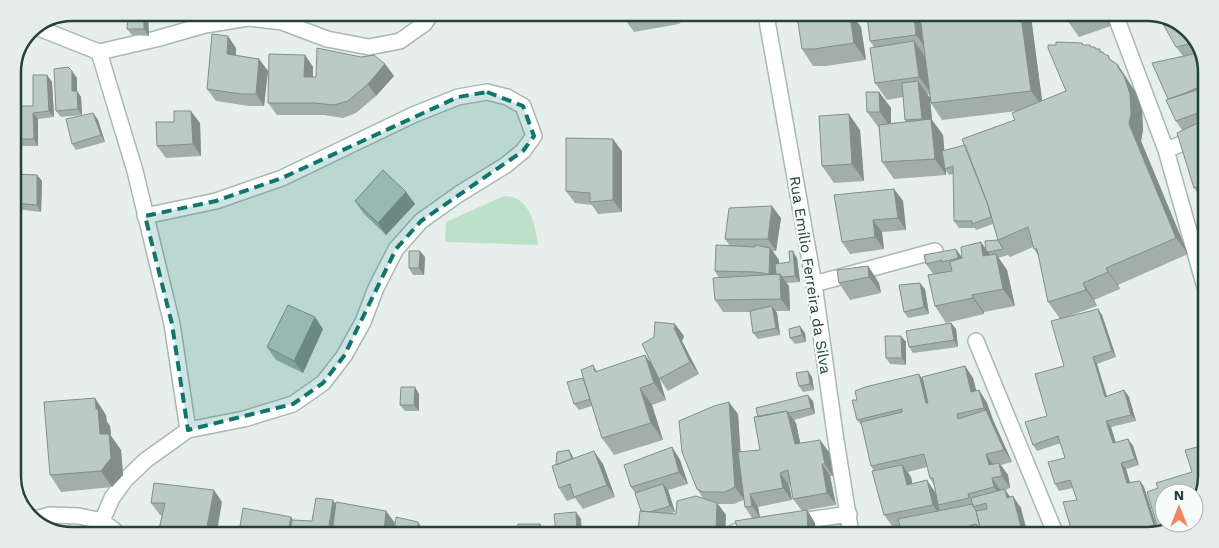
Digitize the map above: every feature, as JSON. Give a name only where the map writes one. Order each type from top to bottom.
[{"type":"street","points":[[44,30],[99,52],[156,39],[205,24],[226,21]]},
{"type":"street","points":[[274,21],[282,22],[327,39],[369,47],[400,41],[426,21]]},
{"type":"street","name":"Rua Emílio Ferreira da Silva","points":[[767,21],[814,284],[850,527]]},
{"type":"street","points":[[1118,21],[1166,150],[1198,263]]},
{"type":"street","points":[[99,52],[134,171],[172,324],[188,430]]},
{"type":"street","points":[[102,521],[112,498],[125,480],[146,460],[188,430],[244,419],[293,404],[323,383],[344,356],[363,322],[376,288],[396,249],[421,221],[506,165],[523,151],[534,136],[524,106],[507,97],[487,92],[458,97],[414,115],[282,178],[216,201],[145,216]]},
{"type":"street","points":[[1166,150],[1198,137]]},
{"type":"street","points":[[814,284],[936,251]]},
{"type":"street","points":[[976,341],[1053,527]]},
{"type":"street","points":[[766,527],[849,514]]},
{"type":"street","points":[[42,517],[50,515],[79,516],[102,521],[110,527]]},
{"type":"highlighted area","points":[[487,92],[523,106],[534,136],[523,151],[421,221],[396,249],[344,356],[323,383],[293,404],[188,430],[172,324],[145,216],[216,201],[282,178],[458,97]]},
{"type":"green space","points":[[504,196],[513,197],[520,201],[530,213],[538,245],[445,242],[446,222]]},
{"type":"building","points":[[128,21],[144,21],[144,29],[127,29]]},
{"type":"building","points":[[798,21],[851,21],[854,43],[802,49]]},
{"type":"building","points":[[868,21],[915,21],[916,35],[870,41]]},
{"type":"building","points":[[921,21],[1022,21],[1031,91],[931,103]]},
{"type":"building","points":[[1163,24],[1181,34],[1189,44],[1176,47]]},
{"type":"building","points":[[212,34],[228,36],[227,54],[259,59],[256,94],[241,94],[207,89]]},
{"type":"building","points":[[914,41],[919,77],[875,83],[870,48]]},
{"type":"building","points":[[1056,42],[1090,45],[1100,49],[1100,52],[1109,56],[1109,59],[1118,65],[1130,94],[1131,114],[1129,124],[1176,238],[1106,268],[1108,272],[1083,283],[1086,290],[1048,302],[1037,249],[1034,249],[1028,227],[998,240],[988,205],[962,139],[1015,120],[1012,113],[1066,91],[1048,48],[1048,45],[1056,45]]},
{"type":"building","points":[[317,48],[361,57],[374,55],[385,64],[368,84],[348,101],[334,105],[268,103],[269,54],[305,55],[304,77],[316,77]]},
{"type":"building","points":[[1194,54],[1198,68],[1198,87],[1168,99],[1152,63]]},
{"type":"building","points":[[68,67],[72,71],[72,91],[77,91],[78,109],[56,111],[54,69]]},
{"type":"building","points":[[33,75],[47,75],[49,111],[33,113],[34,139],[21,139],[21,106],[33,106]]},
{"type":"building","points":[[918,81],[922,119],[905,120],[902,83]]},
{"type":"building","points":[[1198,90],[1198,113],[1176,121],[1166,100]]},
{"type":"building","points":[[866,92],[879,92],[880,112],[867,112]]},
{"type":"building","points":[[174,111],[191,111],[193,144],[157,146],[156,122],[174,122]]},
{"type":"building","points":[[93,113],[101,135],[72,144],[66,119]]},
{"type":"building","points":[[849,114],[852,164],[822,166],[819,116]]},
{"type":"building","points":[[931,119],[935,159],[882,162],[879,125]]},
{"type":"building","points":[[1198,123],[1198,187],[1194,188],[1177,133]]},
{"type":"building","points":[[566,138],[613,139],[613,200],[590,202],[590,193],[566,191]]},
{"type":"building","points":[[965,145],[991,217],[972,224],[972,221],[954,221],[953,166],[945,169],[942,151]]},
{"type":"building","points":[[383,170],[406,192],[378,223],[355,201]]},
{"type":"building","points":[[21,174],[37,175],[37,205],[21,204]]},
{"type":"building","points":[[894,189],[898,218],[873,220],[875,237],[842,242],[834,195]]},
{"type":"building","points":[[772,206],[768,239],[725,239],[729,208]]},
{"type":"building","points":[[998,240],[1003,249],[988,252],[986,250],[985,241]]},
{"type":"building","points":[[981,242],[983,256],[996,254],[1003,289],[972,295],[973,298],[935,306],[928,275],[952,271],[950,262],[962,258],[961,247]]},
{"type":"building","points":[[716,245],[755,247],[755,245],[770,248],[769,274],[715,271]]},
{"type":"building","points":[[956,249],[958,258],[926,264],[924,255]]},
{"type":"building","points":[[409,251],[420,251],[419,268],[409,268]]},
{"type":"building","points":[[789,251],[793,251],[795,276],[782,277],[780,274],[776,275],[775,264],[790,262]]},
{"type":"building","points":[[868,266],[869,277],[839,283],[837,270]]},
{"type":"building","points":[[780,274],[781,299],[715,300],[713,278]]},
{"type":"building","points":[[920,283],[924,307],[904,312],[899,285]]},
{"type":"building","points":[[288,305],[315,317],[294,361],[267,347]]},
{"type":"building","points":[[772,306],[776,328],[753,333],[750,311]]},
{"type":"building","points":[[1098,309],[1112,351],[1093,357],[1105,397],[1124,390],[1131,415],[1106,421],[1113,443],[1128,439],[1135,459],[1121,463],[1127,483],[1140,481],[1154,525],[1147,527],[1071,527],[1063,502],[1077,500],[1070,480],[1055,484],[1048,462],[1065,458],[1058,436],[1033,445],[1025,422],[1047,416],[1035,374],[1064,366],[1051,321]]},
{"type":"building","points":[[655,322],[675,324],[674,328],[690,362],[659,379],[642,344],[654,337]]},
{"type":"building","points":[[951,323],[954,340],[909,347],[906,331]]},
{"type":"building","points":[[800,326],[802,335],[790,338],[789,329]]},
{"type":"building","points":[[885,336],[901,336],[902,358],[886,358]]},
{"type":"building","points":[[645,355],[654,383],[640,388],[651,423],[602,438],[581,370],[593,365],[595,372]]},
{"type":"building","points":[[965,366],[971,392],[979,390],[984,408],[957,414],[958,419],[986,410],[1004,450],[986,454],[989,465],[999,463],[1002,476],[992,478],[994,487],[968,494],[969,498],[938,505],[933,478],[930,478],[924,454],[871,466],[861,422],[902,412],[902,409],[857,420],[852,400],[857,400],[855,391],[865,387],[919,374],[926,403],[928,403],[922,377]]},
{"type":"building","points":[[808,371],[810,384],[799,386],[796,373]]},
{"type":"building","points":[[583,378],[590,399],[574,404],[567,382]]},
{"type":"building","points":[[401,387],[415,387],[414,405],[400,405]]},
{"type":"building","points":[[808,395],[811,408],[758,417],[756,408]]},
{"type":"building","points":[[95,398],[100,434],[109,434],[111,458],[101,471],[50,475],[44,402]]},
{"type":"building","points":[[729,402],[735,487],[725,492],[703,492],[697,489],[682,452],[679,421],[714,406]]},
{"type":"building","points":[[787,411],[795,444],[820,440],[825,464],[822,464],[827,493],[793,499],[788,470],[780,473],[783,488],[750,494],[752,506],[745,507],[738,452],[760,450],[754,417]]},
{"type":"building","points":[[672,447],[679,472],[631,487],[624,465]]},
{"type":"building","points":[[1198,447],[1197,483],[1156,483],[1192,472],[1185,450]]},
{"type":"building","points":[[569,450],[572,459],[556,465],[557,452]]},
{"type":"building","points":[[594,451],[607,485],[574,497],[570,484],[559,488],[552,466]]},
{"type":"building","points":[[902,465],[907,485],[927,480],[933,505],[884,515],[872,471]]},
{"type":"building","points":[[154,483],[214,490],[207,527],[159,527],[165,503],[151,503]]},
{"type":"building","points":[[663,484],[670,506],[650,512],[641,511],[635,493]]},
{"type":"building","points":[[1005,489],[1007,498],[1013,496],[1021,527],[980,527],[976,511],[987,509],[986,503],[973,507],[971,498]]},
{"type":"building","points":[[1154,489],[1154,515],[1147,492]]},
{"type":"building","points":[[696,496],[717,503],[716,527],[639,527],[640,511],[676,514],[677,501]]},
{"type":"building","points":[[316,498],[333,500],[329,527],[291,527],[292,520],[312,521]]},
{"type":"building","points":[[336,502],[386,511],[384,527],[333,526]]},
{"type":"building","points":[[973,504],[980,527],[976,524],[967,527],[900,527],[898,519]]},
{"type":"building","points":[[243,508],[291,517],[289,527],[240,527]]},
{"type":"building","points":[[807,510],[808,527],[737,527],[735,521]]},
{"type":"building","points":[[576,512],[577,527],[555,527],[554,514]]},
{"type":"building","points":[[396,517],[418,522],[418,527],[395,527]]},
{"type":"building","points":[[518,524],[540,524],[540,527],[518,527]]}]
